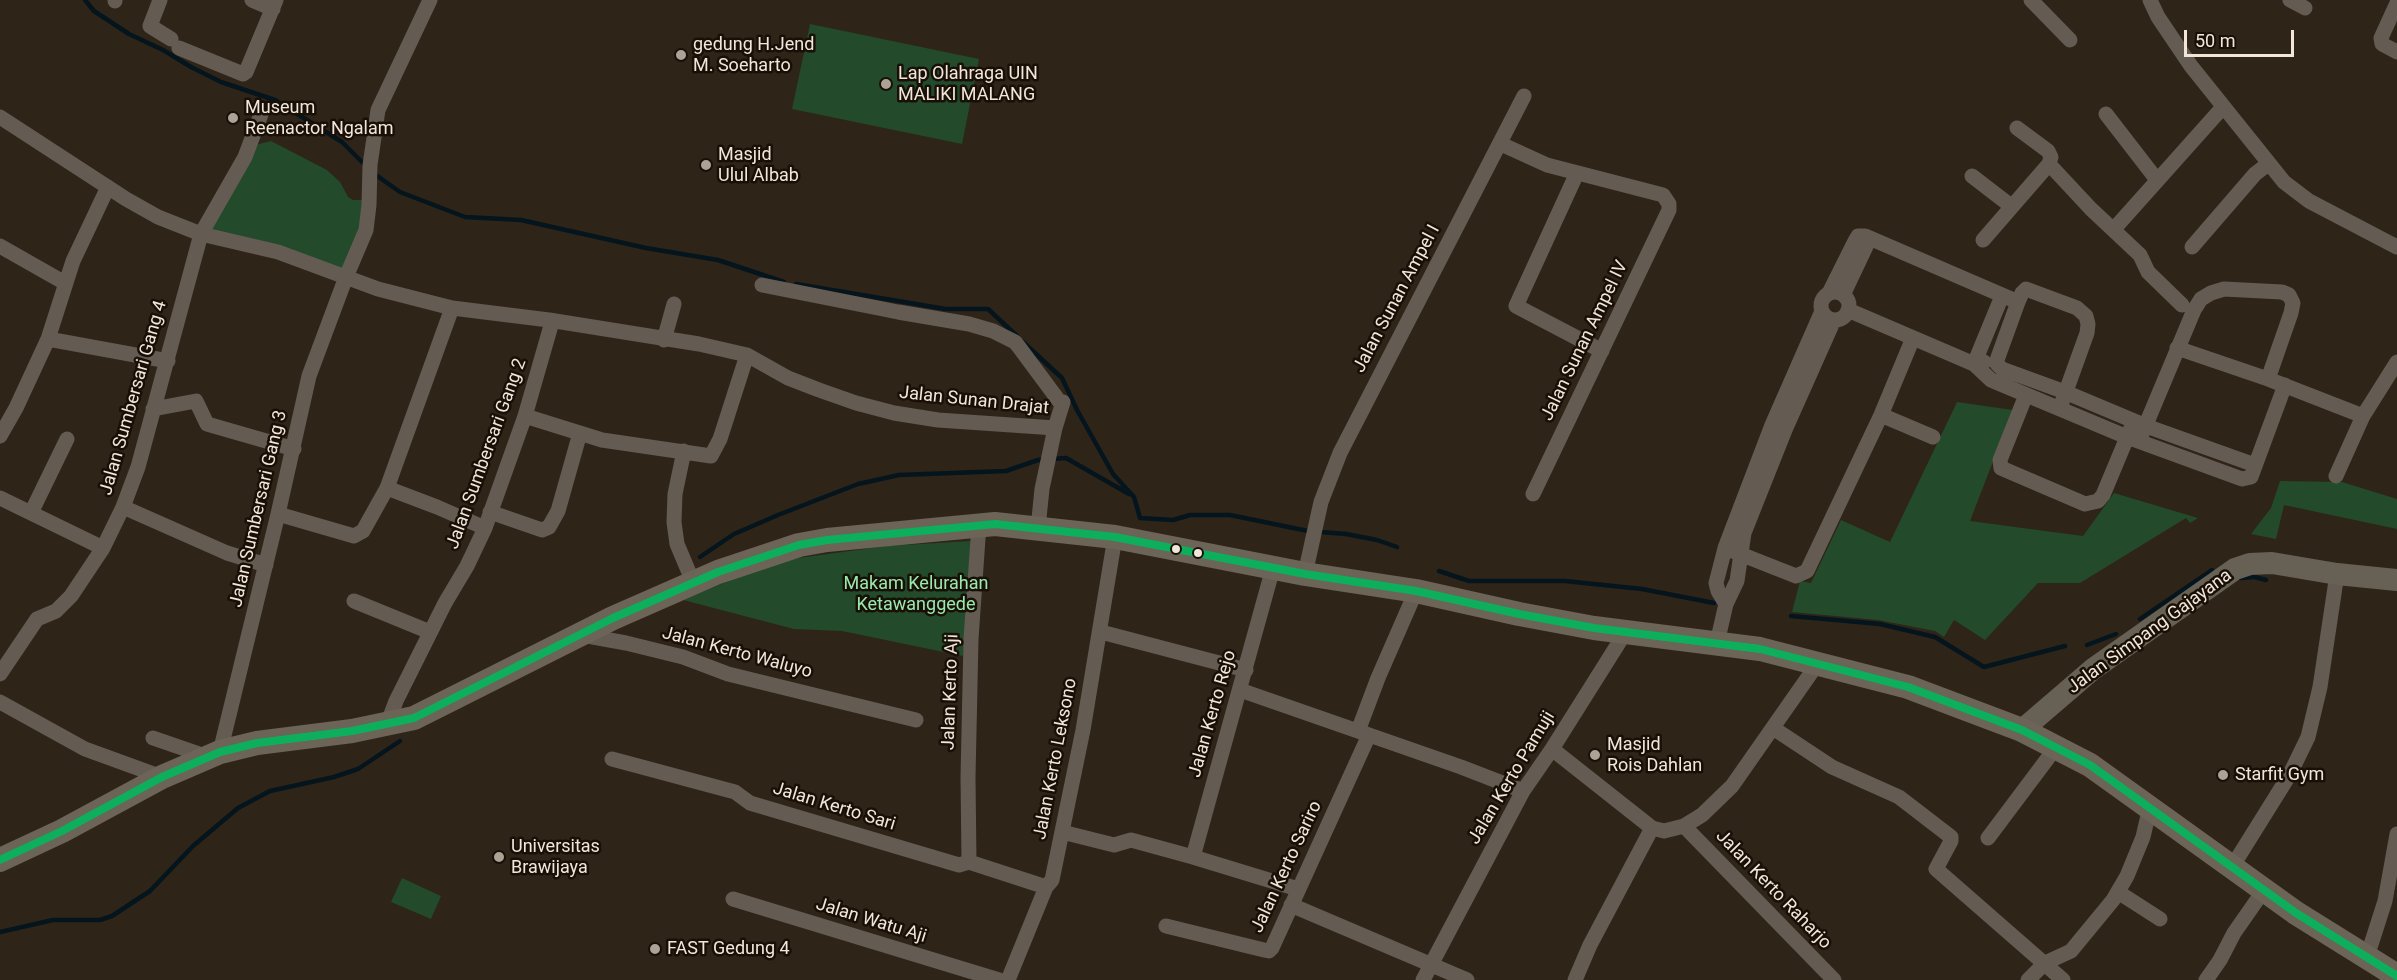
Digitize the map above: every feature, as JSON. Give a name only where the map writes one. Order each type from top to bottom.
[{"type":"main road","points":[[2,856],[62,831],[162,777],[214,755],[266,742],[414,718],[691,576],[799,545],[859,535],[979,524],[1115,537],[1305,574],[1416,591],[1519,614],[1625,633],[1760,649],[1908,687],[2022,730],[2090,765],[2264,890],[2395,977]]},
{"type":"main road","name":"Jalan Simpang Gajayana","points":[[2022,730],[2101,663],[2235,569],[2260,562],[2337,574],[2397,579]]},
{"type":"street","points":[[160,0],[150,26],[175,43],[243,74],[246,72],[274,4],[252,0]]},
{"type":"street","name":"Jalan Sumbersari Gang 3","points":[[214,755],[266,565],[309,376],[366,230],[370,165],[381,103],[430,0]]},
{"type":"street","points":[[2031,0],[2070,40]]},
{"type":"street","points":[[2150,0],[2158,17],[2191,66],[2284,182],[2309,201],[2397,247]]},
{"type":"street","points":[[2290,0],[2305,8]]},
{"type":"street","points":[[2397,3],[2381,38],[2382,44],[2397,52]]},
{"type":"street","name":"Jalan Sunan Ampel I","points":[[1305,574],[1321,502],[1340,453],[1524,96]]},
{"type":"street","points":[[2114,229],[2223,107]]},
{"type":"street","name":"Jalan Sumbersari Gang 4","points":[[0,674],[29,627],[37,619],[56,611],[71,596],[103,548],[123,507],[138,467],[201,234],[245,157],[263,109]]},
{"type":"street","points":[[2106,114],[2157,180]]},
{"type":"street","points":[[0,117],[108,188],[158,217],[201,234],[278,252],[378,289],[452,308],[552,322]]},
{"type":"street","points":[[1983,240],[2049,164],[2051,157],[2048,151],[2017,128]]},
{"type":"street","points":[[1501,144],[1547,165],[1576,173],[1516,304],[1518,308],[1602,351]]},
{"type":"street","points":[[2049,164],[2091,209],[2140,255],[2148,272],[2182,305]]},
{"type":"street","points":[[2192,247],[2255,174],[2268,164]]},
{"type":"street","name":"Jalan Sunan Ampel IV","points":[[1533,494],[1669,210],[1669,204],[1663,195],[1576,173]]},
{"type":"street","points":[[1972,176],[2011,206]]},
{"type":"street","points":[[0,436],[16,408],[48,339],[65,283],[108,188]]},
{"type":"street","points":[[1836,294],[1848,301],[1848,310],[1842,317],[1828,315],[1821,304],[1836,294],[1858,236],[1870,238],[2018,302]]},
{"type":"street","points":[[0,246],[65,283]]},
{"type":"street","points":[[762,285],[969,324],[993,331],[1015,342],[1062,404],[1053,435]]},
{"type":"street","points":[[2060,408],[2065,392],[2087,333],[2086,316],[2077,308],[2026,289],[2018,302],[1996,360],[2002,369],[2065,392],[2139,423],[2255,465]]},
{"type":"street","points":[[2026,395],[2000,460],[2001,468],[2078,502],[2091,504],[2103,495],[2133,439],[2200,299],[2224,289],[2282,292],[2289,295],[2293,303],[2268,379]]},
{"type":"street","points":[[1974,364],[2002,296]]},
{"type":"street","points":[[664,340],[674,304]]},
{"type":"street","points":[[278,514],[354,536],[359,535],[387,488],[452,308]]},
{"type":"street","points":[[1848,310],[1974,364],[1991,380],[2133,439],[2242,479],[2251,477],[2285,385]]},
{"type":"street","points":[[1726,604],[1716,583],[1725,548],[1828,315]]},
{"type":"street","name":"Jalan Sunan Drajat","points":[[552,322],[747,355],[788,378],[856,403],[894,412],[1053,435],[1042,489],[1038,528]]},
{"type":"street","name":"Jalan Sumbersari Gang 2","points":[[387,722],[430,632],[467,566],[485,528],[525,416],[552,322]]},
{"type":"street","points":[[1725,548],[1796,576],[1807,571],[1881,415],[1913,338]]},
{"type":"street","points":[[48,339],[168,361]]},
{"type":"street","points":[[2177,348],[2285,385],[2363,416]]},
{"type":"street","points":[[525,416],[619,443],[711,456],[720,439],[747,355]]},
{"type":"street","points":[[1974,364],[1996,360]]},
{"type":"street","points":[[2336,476],[2363,416],[2397,362]]},
{"type":"street","points":[[2043,402],[2049,386]]},
{"type":"street","points":[[153,409],[196,401],[207,424],[294,449]]},
{"type":"street","points":[[1881,415],[1933,437]]},
{"type":"street","points":[[1717,643],[1726,604],[1737,581],[1744,533],[1779,427]]},
{"type":"street","points":[[490,512],[542,530],[549,527],[558,511],[580,433]]},
{"type":"street","points":[[31,513],[67,439]]},
{"type":"street","points":[[684,451],[675,494],[674,522],[680,553],[691,576]]},
{"type":"street","points":[[387,488],[485,528]]},
{"type":"street","points":[[0,498],[103,548]]},
{"type":"street","points":[[123,507],[227,553],[266,565]]},
{"type":"street","name":"Jalan Kerto Aji","points":[[969,862],[971,639],[979,524]]},
{"type":"street","name":"Jalan Kerto Leksono","points":[[1008,980],[1046,886],[1052,880],[1101,632],[1115,537]]},
{"type":"street","name":"Jalan Kerto Rejo","points":[[1187,855],[1246,670],[1273,568]]},
{"type":"street","points":[[2232,867],[2290,774],[2308,737],[2320,687],[2337,574]]},
{"type":"street","name":"Jalan Kerto Sariro","points":[[1166,926],[1269,951],[1298,889],[1364,733],[1378,678],[1416,591]]},
{"type":"street","points":[[354,602],[430,632]]},
{"type":"street","name":"Jalan Kerto Waluyo","points":[[597,626],[637,645],[683,657],[728,674],[916,720]]},
{"type":"street","points":[[1101,632],[1246,670]]},
{"type":"street","name":"Jalan Kerto Pamuji","points":[[1424,980],[1523,792],[1625,633]]},
{"type":"street","points":[[1552,749],[1652,828],[1664,831],[1684,826],[1702,815],[1732,786],[1818,663]]},
{"type":"street","points":[[1240,690],[1461,767],[1523,792]]},
{"type":"street","points":[[0,702],[85,749],[162,777]]},
{"type":"street","points":[[1773,728],[1832,767],[1899,797],[1951,837],[1952,841],[1936,869],[2063,980]]},
{"type":"street","points":[[153,738],[214,755]]},
{"type":"street","points":[[1988,838],[2057,746]]},
{"type":"street","name":"Jalan Kerto Sari","points":[[612,759],[735,792],[750,803],[959,865],[969,862],[1046,886]]},
{"type":"street","points":[[2028,980],[2044,963],[2071,951],[2118,892],[2143,837],[2150,807]]},
{"type":"street","name":"Jalan Kerto Raharjo","points":[[1684,826],[1834,980]]},
{"type":"street","points":[[1575,980],[1590,945],[1652,828]]},
{"type":"street","points":[[1062,832],[1114,845],[1131,840],[1298,889]]},
{"type":"street","points":[[2367,957],[2385,901],[2397,837]]},
{"type":"street","points":[[2206,980],[2234,933],[2264,890]]},
{"type":"street","points":[[2118,892],[2160,919]]},
{"type":"street","name":"Jalan Watu Aji","points":[[733,898],[999,980]]},
{"type":"street","points":[[1291,905],[1467,980]]},
{"type":"green space","name":"Lap Olahraga UIN MALIKI MALANG","points":[[810,24],[979,59],[962,144],[792,109]]},
{"type":"green space","points":[[271,141],[327,170],[340,182],[348,197],[353,200],[362,200],[365,225],[346,270],[210,232],[255,145]]},
{"type":"green space","points":[[1957,402],[2013,410],[1970,521],[2083,536],[2114,493],[2198,518],[2190,523],[2186,518],[2080,583],[2038,583],[1985,640],[1954,620],[1944,637],[1935,631],[1878,620],[1792,612],[1800,581],[1811,583],[1841,520],[1890,542]]},
{"type":"green space","points":[[2280,481],[2342,482],[2397,499],[2397,529],[2284,505],[2276,539],[2251,534],[2271,508]]},
{"type":"green space","name":"Makam Kelurahan Ketawanggede","points":[[971,541],[963,656],[842,631],[794,629],[683,600],[755,570],[798,558],[887,546]]},
{"type":"green space","points":[[402,878],[441,896],[431,919],[391,902]]},
{"type":"waterway","points":[[85,0],[94,11],[129,34],[163,50],[191,67],[221,82],[275,100],[342,142],[363,163]]},
{"type":"waterway","points":[[376,175],[400,192],[465,217],[521,220],[646,248],[718,260],[784,282]]},
{"type":"waterway","points":[[796,284],[946,309],[988,309],[1017,336]]},
{"type":"waterway","points":[[1023,342],[1062,378],[1113,474],[1134,497],[1140,518],[1173,520],[1190,515],[1230,515],[1308,531],[1346,534],[1377,540],[1397,547]]},
{"type":"waterway","points":[[700,557],[734,534],[778,515],[858,484],[899,475],[1006,471],[1038,460],[1066,458],[1129,494]]},
{"type":"waterway","points":[[2140,619],[2212,570]]},
{"type":"waterway","points":[[1439,571],[1469,581],[1565,581],[1642,589],[1714,603]]},
{"type":"waterway","points":[[2251,576],[2266,580]]},
{"type":"waterway","points":[[2241,578],[2253,577]]},
{"type":"waterway","points":[[1791,616],[1880,624],[1935,637],[1984,667],[2065,646]]},
{"type":"waterway","points":[[2087,645],[2116,634]]},
{"type":"waterway","points":[[0,932],[53,920],[100,920],[112,916],[150,891],[193,846],[238,808],[270,791],[334,777],[358,769],[400,741]]},
{"type":"transit line","points":[[0,860],[62,831],[162,777],[220,752],[257,743],[352,731],[414,718],[613,618],[718,572],[799,545],[827,540],[995,524],[1115,537],[1305,574],[1416,591],[1594,628],[1760,649],[1908,687],[2022,730],[2090,765],[2296,913],[2397,976]]},
{"type":"place","name":"gedung H.Jend M. Soeharto","points":[[681,55]]},
{"type":"place","name":"Lap Olahraga UIN MALIKI MALANG","points":[[886,84]]},
{"type":"place","name":"Museum Reenactor Ngalam","points":[[233,118]]},
{"type":"place","name":"Masjid Ulul Albab","points":[[706,165]]},
{"type":"place","name":"Masjid Rois Dahlan","points":[[1595,755]]},
{"type":"place","name":"Starfit Gym","points":[[2223,775]]},
{"type":"place","name":"Universitas Brawijaya","points":[[499,857]]},
{"type":"place","name":"FAST Gedung 4","points":[[655,949]]}]
